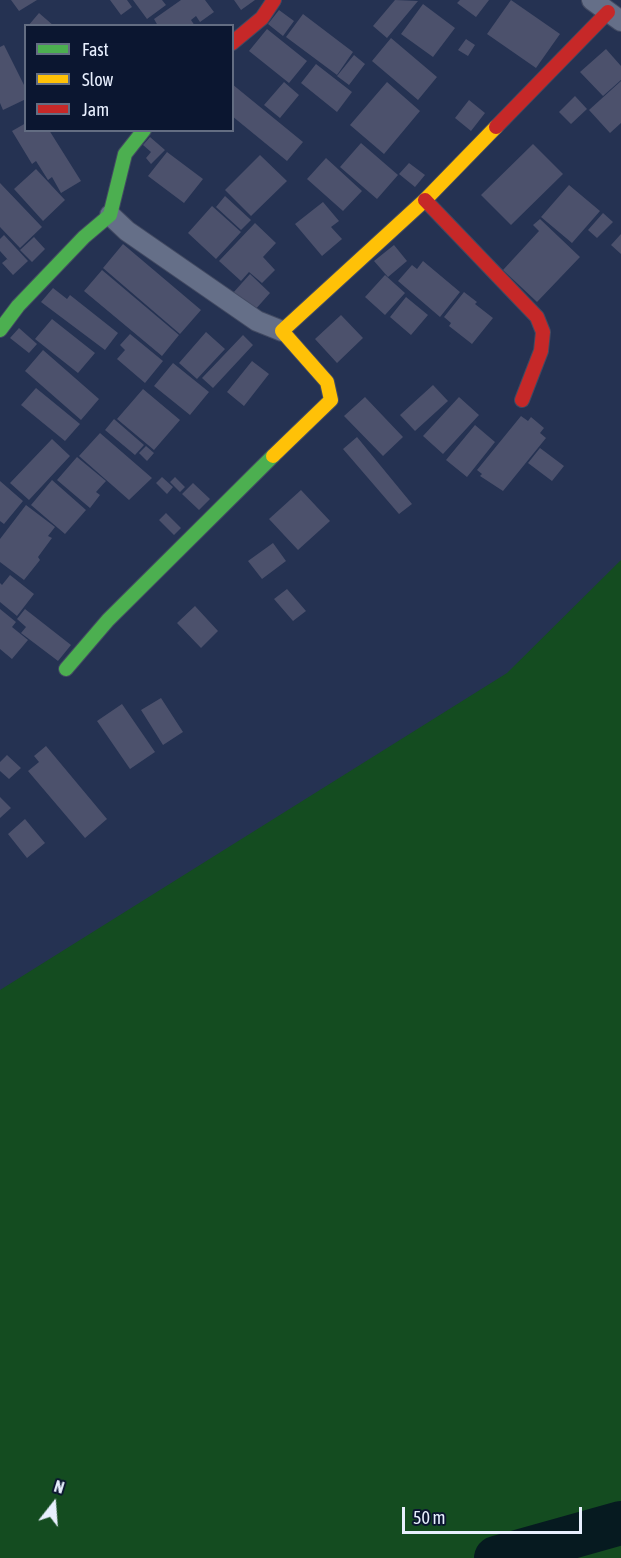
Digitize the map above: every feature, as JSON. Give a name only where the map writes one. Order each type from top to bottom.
[{"type":"street","points":[[234,41],[261,18],[274,0]]},
{"type":"street","points":[[282,331],[425,200],[607,11]]},
{"type":"street","points":[[0,330],[18,306],[84,237],[110,215],[125,154],[142,132]]},
{"type":"street","points":[[425,200],[537,317],[543,332],[541,351],[522,400]]},
{"type":"street","points":[[66,669],[108,620],[217,510],[332,400],[327,382],[282,331],[257,321],[127,231],[110,215]]},
{"type":"green space","points":[[621,560],[621,1558],[0,1558],[0,990],[507,673]]},
{"type":"building","points":[[11,0],[37,0],[19,11]]},
{"type":"building","points":[[110,0],[127,0],[132,7],[121,15]]},
{"type":"building","points":[[133,0],[162,0],[166,5],[147,19]]},
{"type":"building","points":[[181,0],[205,0],[214,12],[200,22],[196,16],[191,20],[194,24],[157,24],[154,19]]},
{"type":"building","points":[[234,0],[255,0],[241,10]]},
{"type":"building","points":[[395,0],[418,1],[387,38],[373,26]]},
{"type":"building","points":[[460,0],[489,0],[476,17],[457,3]]},
{"type":"building","points":[[511,0],[560,34],[536,68],[487,34]]},
{"type":"building","points":[[423,4],[455,28],[433,57],[401,34]]},
{"type":"building","points":[[279,10],[294,21],[283,36],[268,24]]},
{"type":"building","points":[[39,13],[52,24],[30,24]]},
{"type":"building","points":[[303,14],[353,52],[337,75],[286,37]]},
{"type":"building","points":[[267,29],[307,61],[289,83],[249,51]]},
{"type":"building","points":[[391,38],[437,77],[418,100],[372,61]]},
{"type":"building","points":[[466,39],[475,45],[468,56],[458,50]]},
{"type":"building","points":[[4,45],[24,85],[24,100],[3,110],[0,103],[0,47]]},
{"type":"building","points":[[606,49],[621,66],[621,80],[603,96],[580,72]]},
{"type":"building","points":[[354,55],[365,64],[349,85],[337,76]]},
{"type":"building","points":[[316,64],[352,92],[337,112],[301,83]]},
{"type":"building","points":[[621,81],[621,123],[610,133],[589,110]]},
{"type":"building","points":[[284,82],[299,95],[280,118],[264,105]]},
{"type":"building","points":[[387,82],[420,111],[384,154],[350,125]]},
{"type":"building","points":[[234,86],[303,142],[287,161],[234,118]]},
{"type":"building","points":[[575,96],[587,109],[571,124],[559,112]]},
{"type":"building","points":[[469,100],[485,113],[471,131],[455,118]]},
{"type":"building","points":[[24,124],[24,132],[50,132],[81,181],[61,193],[52,177],[48,180],[36,161],[32,164],[12,131]]},
{"type":"building","points":[[150,137],[165,150],[151,164],[146,158],[151,152],[143,145]]},
{"type":"building","points":[[361,143],[398,175],[377,199],[340,167]]},
{"type":"building","points":[[533,144],[563,174],[511,225],[481,195]]},
{"type":"building","points":[[167,152],[203,179],[184,203],[148,176]]},
{"type":"building","points":[[260,155],[287,181],[251,216],[225,190]]},
{"type":"building","points":[[326,158],[362,191],[343,211],[307,179]]},
{"type":"building","points":[[409,163],[425,175],[415,187],[399,174]]},
{"type":"building","points":[[36,169],[65,200],[43,221],[14,189]]},
{"type":"building","points":[[0,183],[42,227],[20,248],[0,227]]},
{"type":"building","points":[[569,185],[600,211],[572,243],[541,217]]},
{"type":"building","points":[[225,196],[251,220],[241,230],[216,207]]},
{"type":"building","points":[[323,202],[339,221],[331,227],[342,239],[322,256],[295,224]]},
{"type":"building","points":[[212,206],[241,232],[216,259],[188,233]]},
{"type":"building","points":[[603,213],[613,222],[597,238],[588,230]]},
{"type":"building","points":[[540,219],[580,257],[537,302],[503,270],[539,231],[533,225]]},
{"type":"building","points":[[255,223],[276,243],[263,257],[275,270],[262,283],[249,272],[241,281],[219,261]]},
{"type":"building","points":[[621,234],[621,254],[611,245]]},
{"type":"building","points":[[4,235],[28,261],[13,275],[2,263],[7,259],[9,261],[0,251],[0,239]]},
{"type":"building","points":[[34,237],[45,249],[32,262],[20,250]]},
{"type":"building","points":[[123,244],[201,310],[180,334],[103,268]]},
{"type":"building","points":[[394,245],[407,261],[388,277],[374,261]]},
{"type":"building","points":[[423,261],[460,292],[440,317],[398,281],[412,265],[417,269]]},
{"type":"building","points":[[102,270],[179,335],[162,356],[84,291]]},
{"type":"building","points":[[250,274],[270,293],[254,311],[233,293]]},
{"type":"building","points":[[385,275],[405,293],[385,315],[365,297]]},
{"type":"building","points":[[53,288],[67,299],[70,295],[118,333],[105,350],[41,302]]},
{"type":"building","points":[[464,292],[493,318],[472,344],[449,326],[451,323],[444,317]]},
{"type":"building","points":[[406,297],[428,315],[411,335],[390,317]]},
{"type":"building","points":[[341,315],[363,338],[337,363],[315,339]]},
{"type":"building","points":[[52,319],[95,353],[78,373],[35,339]]},
{"type":"building","points":[[19,328],[37,344],[29,353],[10,338]]},
{"type":"building","points":[[206,332],[225,349],[197,379],[179,363]]},
{"type":"building","points":[[130,334],[163,361],[145,383],[117,359],[125,350],[120,345]]},
{"type":"building","points":[[243,335],[253,345],[213,388],[202,378]]},
{"type":"building","points":[[43,350],[99,399],[81,420],[25,371]]},
{"type":"building","points":[[252,361],[269,374],[244,406],[227,392]]},
{"type":"building","points":[[173,363],[209,392],[190,415],[154,386]]},
{"type":"building","points":[[433,385],[448,401],[415,431],[400,415]]},
{"type":"building","points":[[36,388],[80,424],[65,441],[21,405]]},
{"type":"building","points":[[143,389],[180,420],[154,450],[117,419]]},
{"type":"building","points":[[365,397],[403,437],[383,456],[344,416]]},
{"type":"building","points":[[459,397],[479,415],[443,454],[423,436]]},
{"type":"building","points":[[521,416],[528,421],[531,417],[544,428],[540,433],[546,438],[503,491],[480,476],[482,474],[477,470]]},
{"type":"building","points":[[114,419],[144,445],[135,455],[105,430]]},
{"type":"building","points":[[475,425],[495,442],[467,477],[446,460]]},
{"type":"building","points":[[100,433],[152,478],[129,500],[79,456]]},
{"type":"building","points":[[357,437],[412,504],[399,514],[343,449]]},
{"type":"building","points":[[52,439],[70,456],[29,500],[10,483]]},
{"type":"building","points":[[146,446],[154,453],[147,461],[139,453]]},
{"type":"building","points":[[540,448],[564,466],[552,481],[528,463]]},
{"type":"building","points":[[77,457],[106,481],[96,492],[100,495],[90,508],[57,480]]},
{"type":"building","points":[[162,477],[173,487],[167,494],[156,483]]},
{"type":"building","points":[[175,477],[185,487],[180,492],[170,482]]},
{"type":"building","points":[[52,480],[86,510],[65,534],[31,505]]},
{"type":"building","points":[[0,481],[23,501],[4,524],[0,521]]},
{"type":"building","points":[[193,483],[210,499],[199,510],[182,494]]},
{"type":"building","points":[[301,490],[330,521],[298,550],[269,519]]},
{"type":"building","points":[[26,505],[55,527],[48,536],[52,538],[38,557],[40,560],[24,580],[0,562],[0,539]]},
{"type":"building","points":[[166,513],[181,528],[174,535],[159,520]]},
{"type":"building","points":[[273,543],[286,561],[262,579],[248,561]]},
{"type":"building","points":[[10,575],[34,594],[17,616],[0,602],[0,583],[2,585]]},
{"type":"building","points":[[287,589],[306,611],[293,621],[274,599]]},
{"type":"building","points":[[195,606],[218,631],[201,648],[177,623]]},
{"type":"building","points":[[0,609],[16,622],[12,627],[28,640],[12,659],[0,649]]},
{"type":"building","points":[[25,609],[71,645],[58,661],[21,633],[26,627],[17,619]]},
{"type":"building","points":[[161,698],[183,732],[163,745],[141,710]]},
{"type":"building","points":[[122,704],[155,752],[130,769],[97,721]]},
{"type":"building","points":[[46,746],[107,819],[85,838],[28,771],[39,762],[34,756]]},
{"type":"building","points":[[7,755],[21,768],[9,779],[0,771],[0,762]]},
{"type":"building","points":[[0,797],[11,808],[0,818]]},
{"type":"building","points":[[25,819],[45,843],[27,858],[8,834]]},
{"type":"waterway","points":[[496,1558],[621,1523]]},
{"type":"traffic: fast","points":[[0,330],[18,306],[84,237],[110,215],[125,154],[142,132]]},
{"type":"traffic: fast","points":[[66,669],[108,620],[273,456]]},
{"type":"traffic: slow","points":[[273,456],[331,400],[327,382],[282,331],[425,200],[496,127]]},
{"type":"traffic: jam","points":[[234,41],[262,18],[274,0]]},
{"type":"traffic: jam","points":[[496,127],[608,12]]},
{"type":"traffic: jam","points":[[425,200],[537,317],[543,332],[541,351],[522,400]]}]
